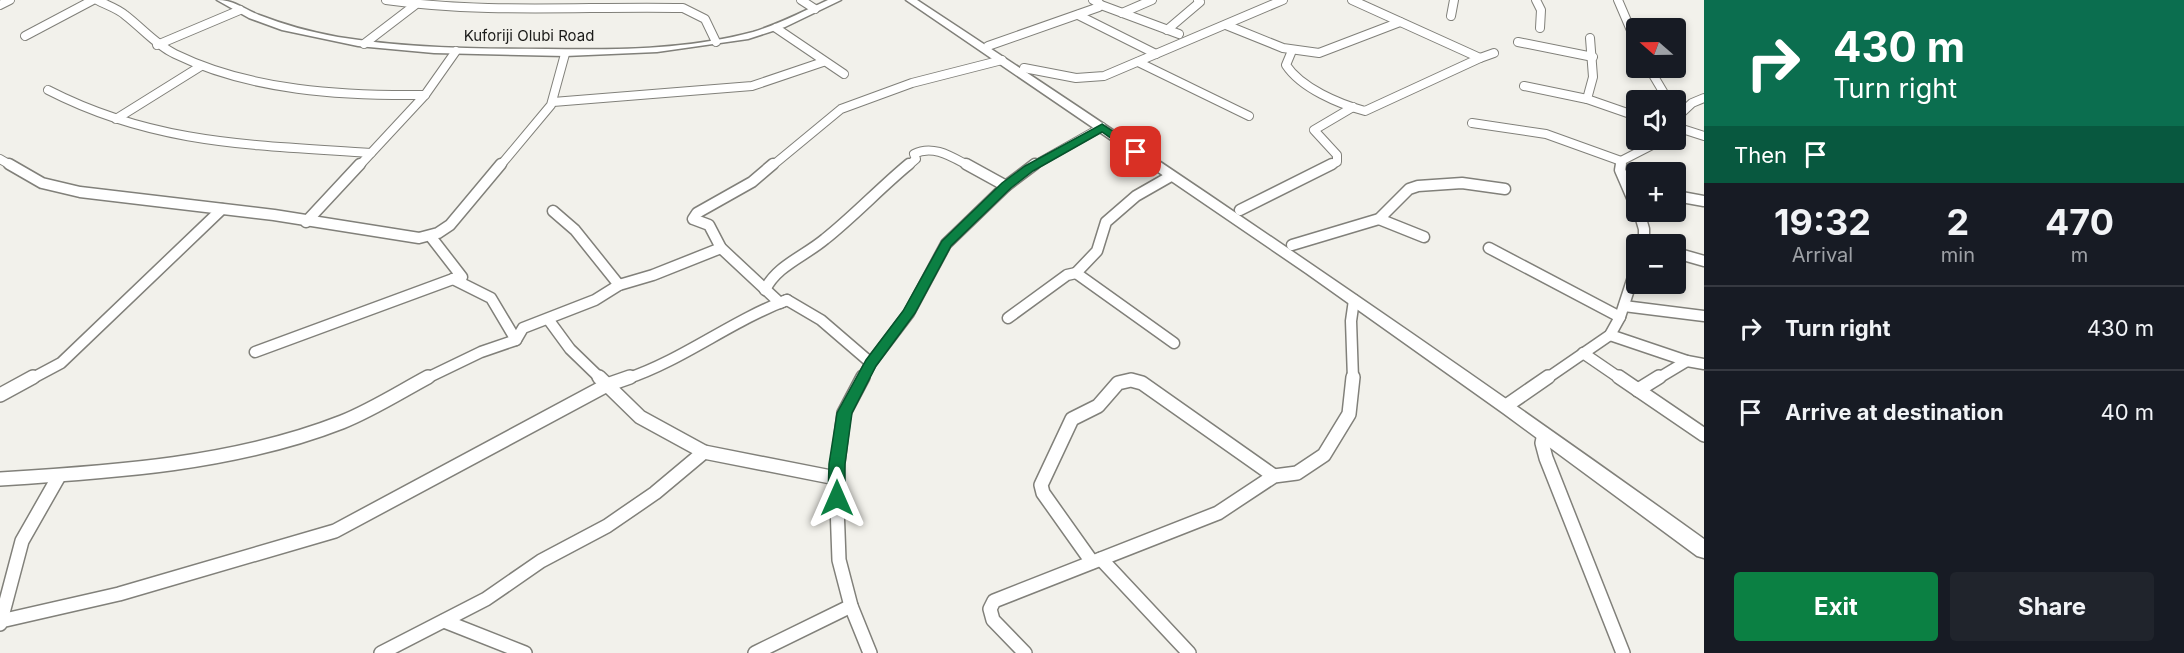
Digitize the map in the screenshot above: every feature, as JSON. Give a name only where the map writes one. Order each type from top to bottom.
[{"type":"main road","name":"Kuforiji Olubi Road","points":[[222,0],[240,10],[314,35],[364,44],[456,51],[565,54],[648,50],[716,42],[776,28],[836,0]]},
{"type":"main road","points":[[911,0],[1024,68],[1292,245],[1510,404],[1704,540]]},
{"type":"main road","points":[[921,0],[949,23],[1171,176],[1510,404],[1544,434],[1704,550]]},
{"type":"street","points":[[0,5],[10,0]]},
{"type":"street","points":[[26,36],[95,0],[122,12],[157,45],[201,66],[263,82],[315,89],[381,95],[425,95]]},
{"type":"street","points":[[386,0],[416,6],[556,10],[683,8],[696,11],[706,19],[716,42]]},
{"type":"street","points":[[801,0],[815,9]]},
{"type":"street","points":[[1093,0],[1179,34]]},
{"type":"street","points":[[1122,13],[1152,0]]},
{"type":"street","points":[[1167,30],[1200,2],[1198,0]]},
{"type":"street","points":[[1024,68],[1076,78],[1104,76],[1283,0]]},
{"type":"street","points":[[1352,0],[1480,58]]},
{"type":"street","points":[[1536,0],[1541,10],[1540,28]]},
{"type":"street","points":[[1618,0],[1626,19]]},
{"type":"street","points":[[1451,16],[1452,1]]},
{"type":"street","points":[[988,45],[1101,5]]},
{"type":"street","points":[[364,44],[416,6]]},
{"type":"street","points":[[157,45],[240,10]]},
{"type":"street","points":[[1078,15],[1156,54]]},
{"type":"street","points":[[1226,25],[1291,53],[1319,53],[1400,22]]},
{"type":"street","points":[[776,28],[823,62],[844,74]]},
{"type":"street","points":[[1587,99],[1590,92],[1593,57],[1590,38]]},
{"type":"street","points":[[1518,42],[1593,57]]},
{"type":"street","points":[[306,222],[425,95],[456,51]]},
{"type":"street","points":[[1291,53],[1286,65],[1294,76],[1353,108],[1365,111],[1494,53]]},
{"type":"street","points":[[0,159],[42,183],[61,188],[222,209],[391,235],[431,237],[450,225],[553,102],[565,54]]},
{"type":"street","points":[[787,300],[780,303],[721,248],[709,225],[693,219],[697,213],[752,182],[841,109],[912,83],[1002,60]]},
{"type":"street","points":[[553,102],[752,86],[823,62]]},
{"type":"street","points":[[1138,62],[1249,116]]},
{"type":"street","points":[[116,119],[201,66]]},
{"type":"street","points":[[1524,86],[1587,99],[1626,113]]},
{"type":"street","points":[[48,90],[65,100],[148,129],[200,138],[371,153]]},
{"type":"street","points":[[1686,111],[1692,104],[1704,98]]},
{"type":"street","points":[[1240,210],[1337,162],[1337,155],[1314,130],[1353,108]]},
{"type":"street","points":[[1472,123],[1546,134],[1621,161],[1642,150]]},
{"type":"street","points":[[870,653],[851,606],[838,560],[836,478],[844,413],[871,363],[909,313],[946,244],[1006,186],[1048,156],[1102,127]]},
{"type":"street","points":[[1686,127],[1704,136]]},
{"type":"street","points":[[765,290],[771,277],[825,239],[867,199],[916,159],[914,154],[923,148],[945,153],[1006,186]]},
{"type":"street","points":[[1621,161],[1620,170],[1626,179]]},
{"type":"street","points":[[1008,318],[1067,275],[1084,268],[1105,236],[1106,222],[1120,207],[1147,186],[1171,176]]},
{"type":"street","points":[[1292,245],[1378,219],[1409,189],[1418,186],[1462,183],[1505,189]]},
{"type":"street","points":[[1686,198],[1704,201]]},
{"type":"street","points":[[0,395],[61,363],[222,209]]},
{"type":"street","points":[[553,211],[575,230],[619,285]]},
{"type":"street","points":[[1378,219],[1424,237]]},
{"type":"street","points":[[255,352],[462,277],[431,237]]},
{"type":"street","points":[[0,479],[59,476],[190,461],[261,447],[342,422],[487,349],[516,340],[523,328],[595,300],[619,285],[653,276],[721,248]]},
{"type":"street","points":[[1490,248],[1622,311],[1704,316]]},
{"type":"street","points":[[1686,256],[1704,261]]},
{"type":"street","points":[[1076,273],[1174,343]]},
{"type":"street","points":[[453,279],[491,298],[516,340]]},
{"type":"street","points":[[1510,404],[1610,335],[1628,294]]},
{"type":"street","points":[[787,300],[821,320],[871,363]]},
{"type":"street","points":[[59,476],[22,541],[0,623],[119,594],[334,531],[607,385],[650,370],[753,313],[787,300]]},
{"type":"street","points":[[1025,653],[993,620],[990,609],[994,601],[1218,513],[1274,476],[1298,473],[1324,455],[1349,414],[1353,387],[1351,321],[1354,300]]},
{"type":"street","points":[[548,319],[570,348],[640,417],[704,452],[836,478]]},
{"type":"street","points":[[1610,335],[1687,361],[1704,364]]},
{"type":"street","points":[[1583,353],[1704,435]]},
{"type":"street","points":[[1638,390],[1687,361]]},
{"type":"street","points":[[1189,653],[1097,561],[1043,493],[1041,485],[1072,419],[1088,413],[1109,398],[1114,385],[1123,380],[1142,383],[1274,476]]},
{"type":"street","points":[[1544,434],[1542,443],[1546,458],[1623,653]]},
{"type":"street","points":[[381,653],[486,599],[541,561],[607,526],[655,493],[704,452]]},
{"type":"street","points":[[755,653],[851,606]]},
{"type":"street","points":[[444,621],[525,653]]},
{"type":"route","points":[[837,498],[838,451],[844,413],[871,363],[909,313],[946,244],[1006,186],[1029,168],[1102,127],[1136,152]]}]
